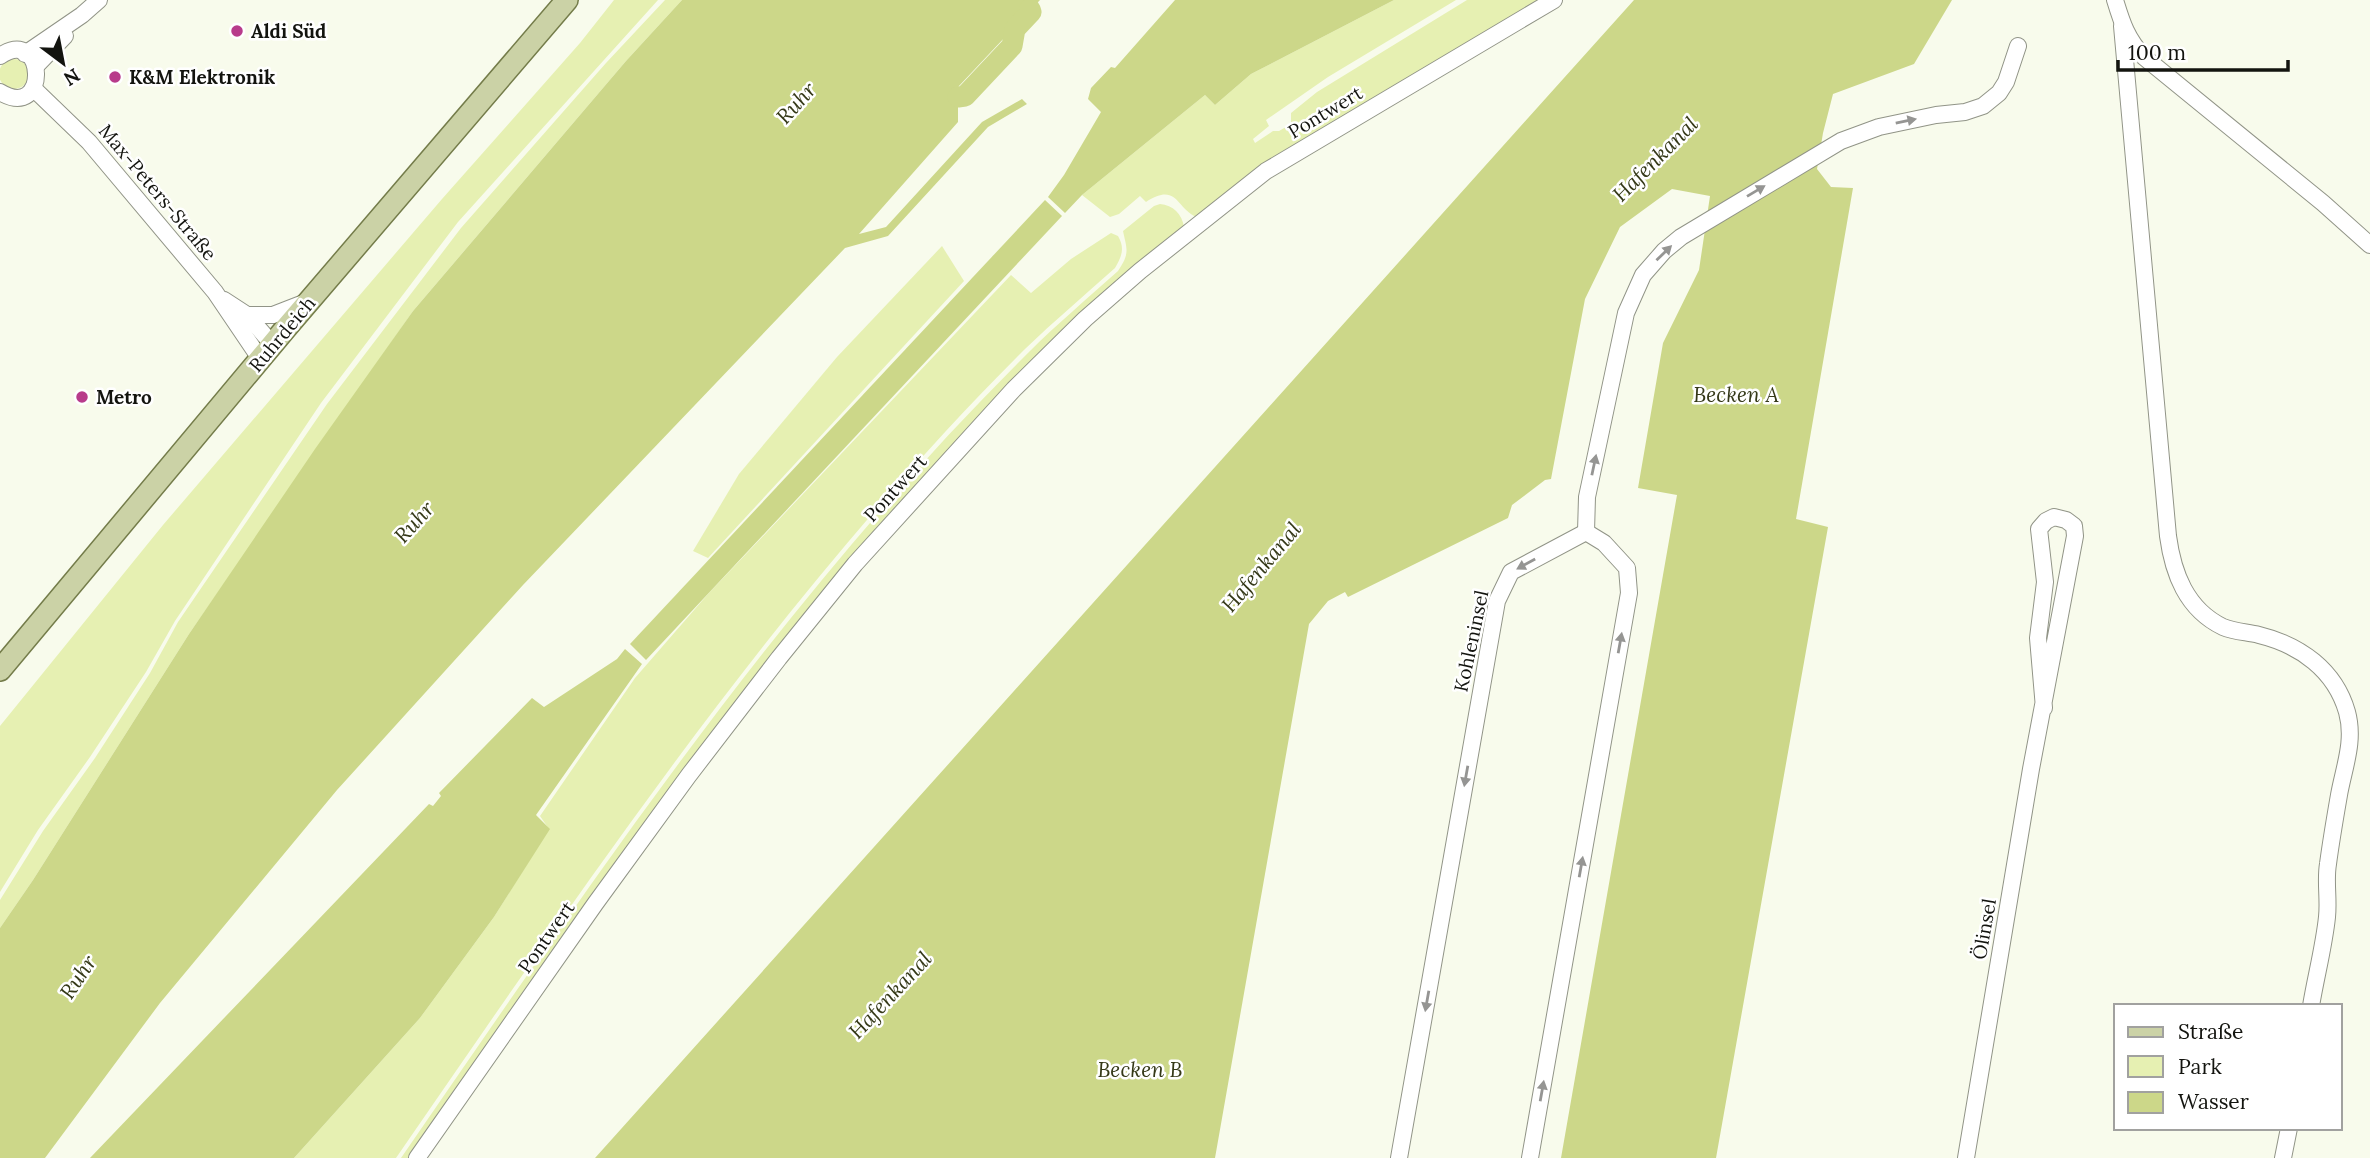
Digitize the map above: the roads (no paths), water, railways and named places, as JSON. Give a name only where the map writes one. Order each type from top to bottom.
[{"type":"main road","name":"Ruhrdeich","points":[[0,670],[567,0]]},
{"type":"street","points":[[31,60],[99,0]]},
{"type":"street","name":"Pontwert","points":[[417,1158],[595,904],[779,658],[855,564],[1014,389],[1085,319],[1140,271],[1266,171],[1554,0]]},
{"type":"street","points":[[2115,0],[2122,26],[2168,536],[2174,570],[2192,602],[2213,621],[2230,630],[2285,642],[2316,663],[2340,694],[2350,725],[2350,752],[2339,793],[2327,867],[2327,916],[2311,1004]]},
{"type":"street","points":[[2122,26],[2132,44],[2150,62],[2323,203],[2370,245]]},
{"type":"street","points":[[1530,1158],[1629,593],[1627,568],[1604,543],[1586,532],[1587,497],[1626,313],[1643,275],[1664,251],[1698,226],[1841,141],[1879,127],[1965,112],[1983,106],[1999,93],[2006,82],[2018,46]]},
{"type":"street","points":[[0,92],[22,96],[33,88],[37,81],[31,60],[14,51],[1,53]]},
{"type":"street","name":"Max-Peters-Straße","points":[[33,88],[89,142],[267,353]]},
{"type":"street","name":"Max-Peters-Straße","points":[[219,297],[247,315],[267,353]]},
{"type":"street","points":[[247,315],[273,316],[311,300]]},
{"type":"street","name":"Ölinsel","points":[[1966,1158],[2031,769],[2044,708],[2075,536],[2074,526],[2066,520],[2054,517],[2039,529],[2045,582],[2038,638],[2044,708]]},
{"type":"street","name":"Kohleninsel","points":[[1399,1158],[1497,601],[1511,572],[1586,532]]},
{"type":"street","points":[[2283,1158],[2289,1130]]},
{"type":"water","name":"Ruhr","points":[[682,0],[1040,0],[958,87],[958,122],[859,234],[886,227],[982,122],[1022,99],[1027,104],[988,127],[888,236],[845,248],[523,585],[337,790],[160,1003],[45,1158],[0,1158],[0,928],[189,634],[413,311],[626,61]]},
{"type":"water","points":[[1175,0],[1394,0],[1251,74],[1215,105],[1205,95],[1082,195],[1065,213],[1048,197],[1101,112],[1088,99],[1091,88],[1111,67],[1115,68]]},
{"type":"water","points":[[1634,0],[1952,0],[1914,64],[1833,94],[1823,133],[1817,169],[1831,187],[1853,188],[1796,519],[1828,527],[1716,1158],[1561,1158],[1677,495],[1638,488],[1663,343],[1699,270],[1710,196],[1672,189],[1620,227],[1585,299],[1551,479],[1545,480],[1512,505],[1508,518],[1348,597],[1345,592],[1328,601],[1309,624],[1215,1158],[595,1158]]},
{"type":"water","points":[[1045,200],[1062,216],[646,660],[630,644]]},
{"type":"water","points":[[625,649],[642,664],[536,815],[550,829],[494,917],[420,1018],[294,1158],[90,1158],[429,804],[433,806],[441,796],[439,793],[532,698],[544,707],[617,659]]},
{"type":"waterway","points":[[958,97],[965,96],[1012,46],[1015,29],[1031,12],[1030,9]]},
{"type":"place","name":"Aldi Süd","points":[[237,31]]},
{"type":"place","name":"K&M Elektronik","points":[[115,77]]},
{"type":"place","name":"Metro","points":[[82,397]]},
{"type":"water label","name":"Hafenkanal","points":[[1655,159]]},
{"type":"water label","name":"Becken A","points":[[1736,394]]},
{"type":"water label","name":"Hafenkanal","points":[[1261,567]]},
{"type":"water label","name":"Hafenkanal","points":[[890,995]]},
{"type":"water label","name":"Becken B","points":[[1140,1069]]}]
